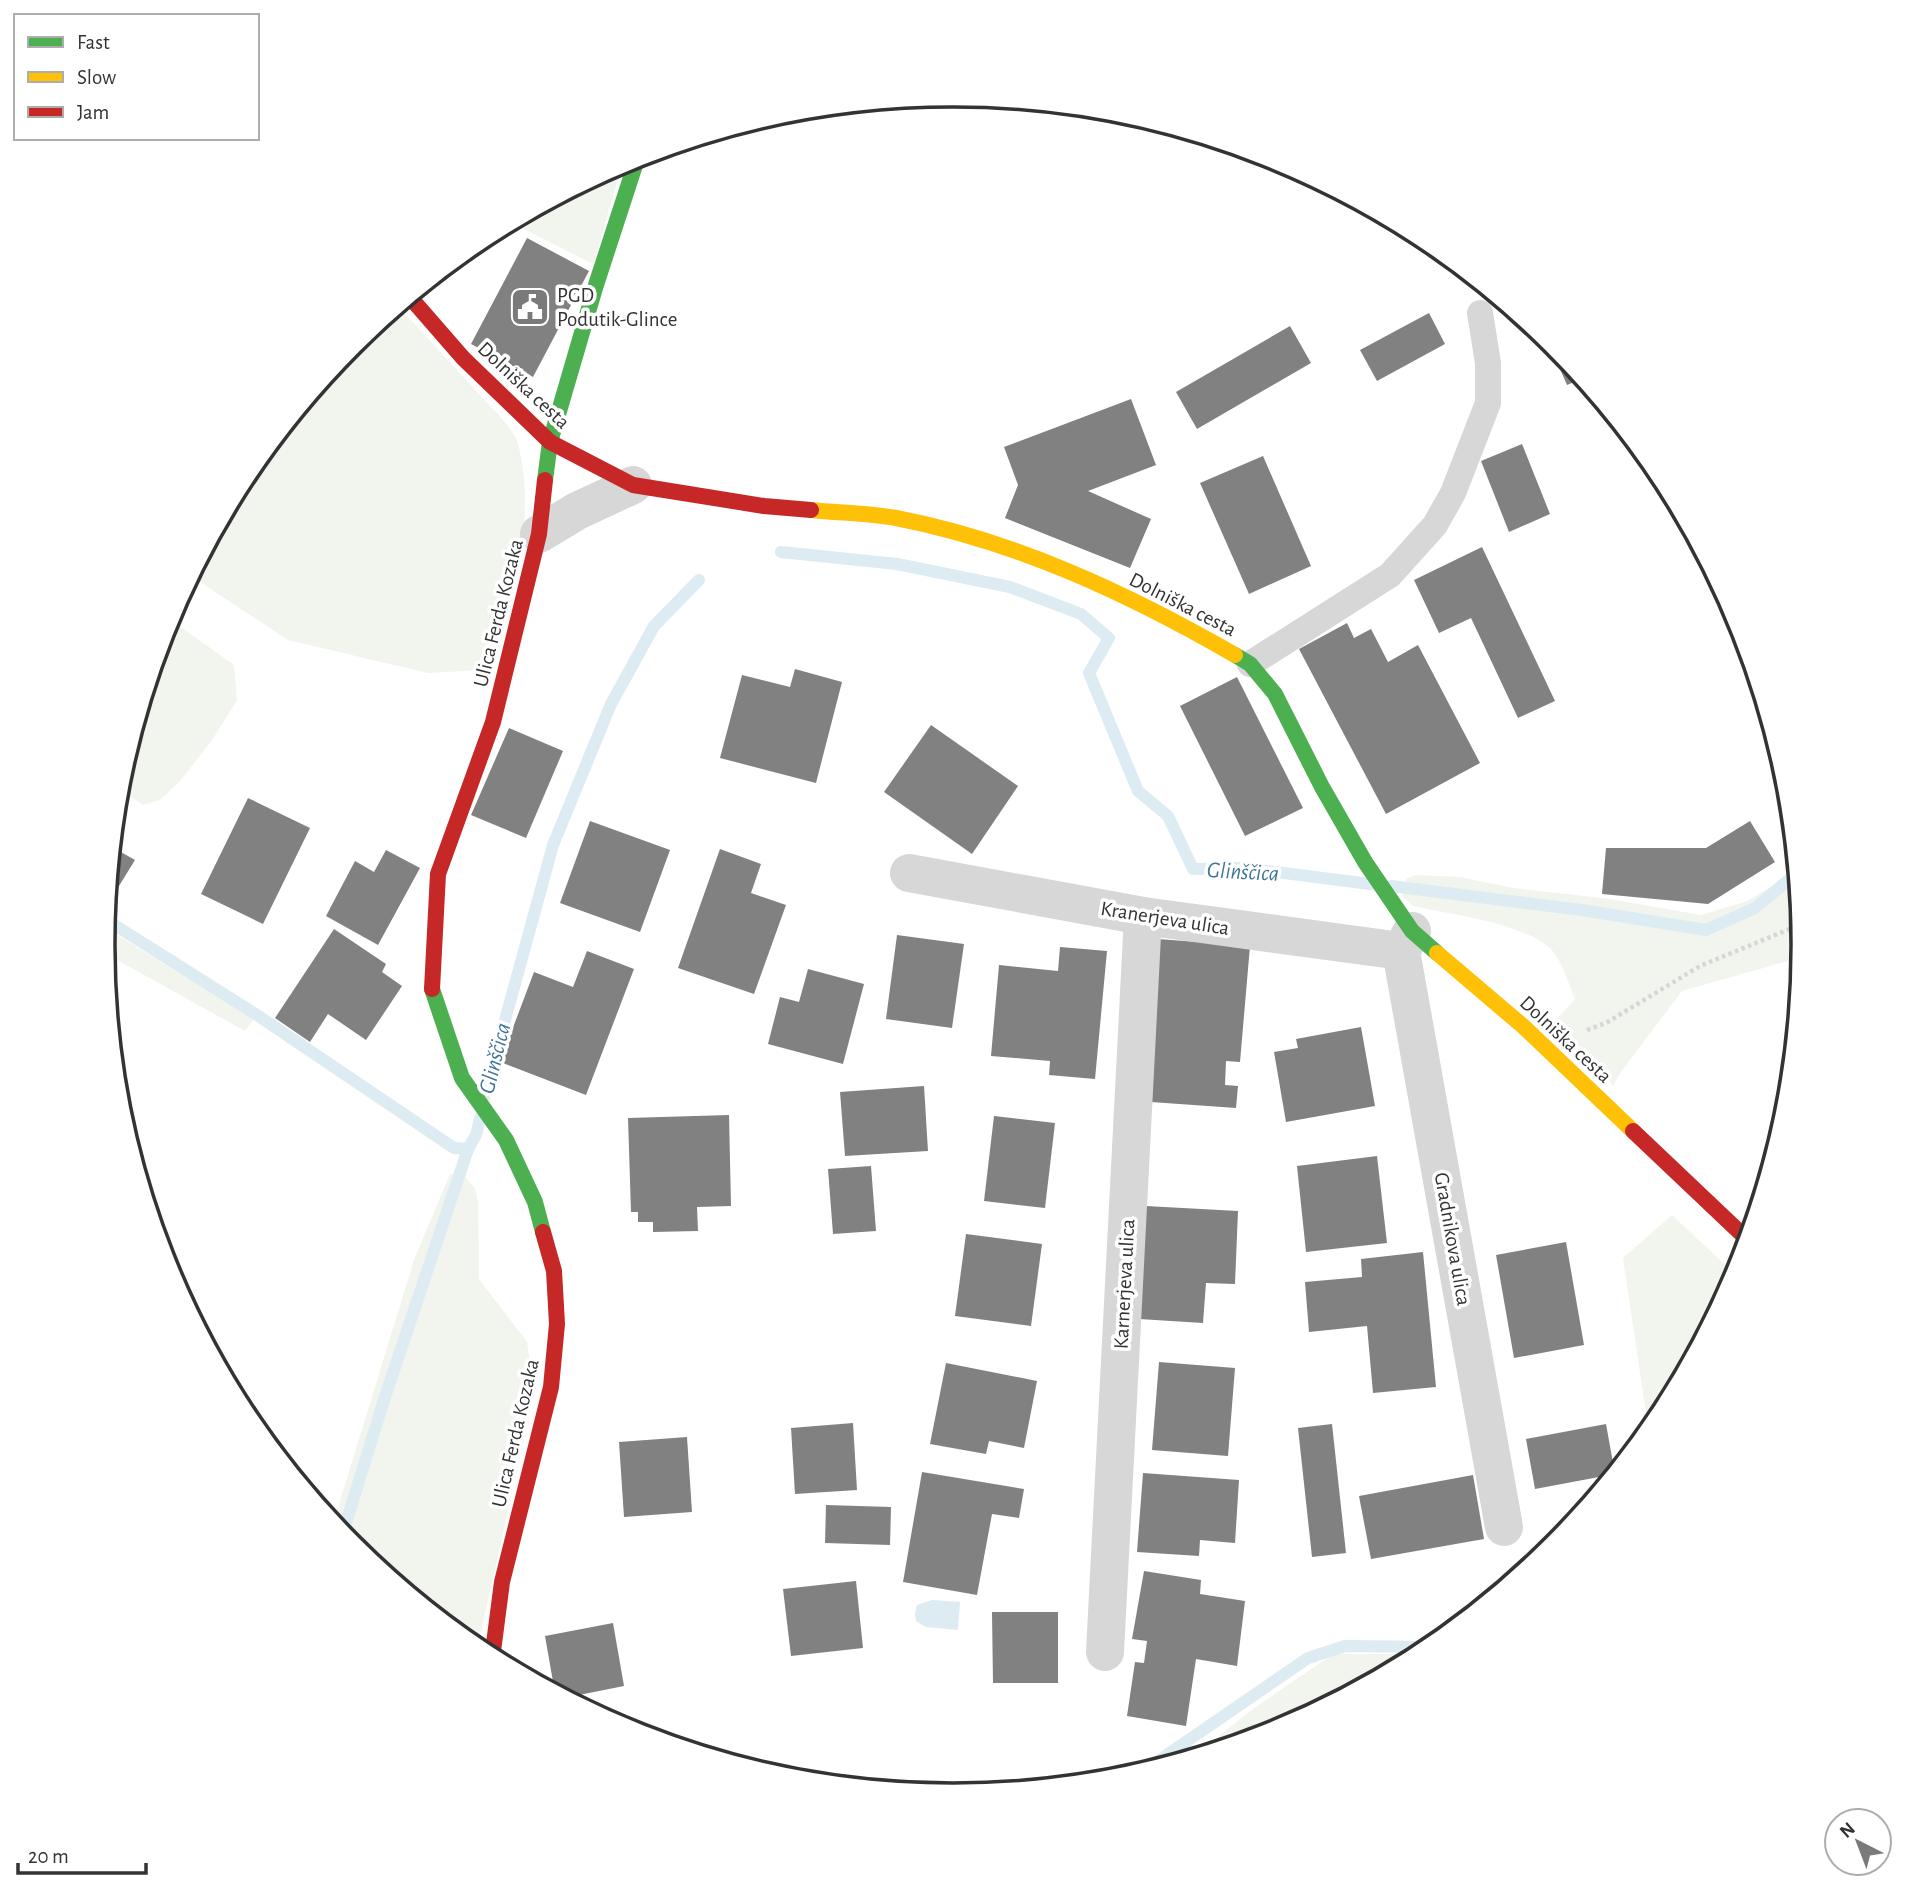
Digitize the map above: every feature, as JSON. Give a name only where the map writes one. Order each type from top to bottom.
[{"type":"street","name":"Ulica Ferda Kozaka","points":[[494,1647],[502,1582],[551,1387],[557,1324],[554,1271],[535,1202],[506,1140],[462,1078],[431,986],[438,874],[493,722],[516,635],[538,534],[550,442],[595,288],[633,171]]},
{"type":"street","name":"Dolniška cesta","points":[[415,302],[463,358],[550,442],[633,485],[764,506],[894,518],[970,536],[1069,570],[1188,628],[1250,664],[1275,694],[1322,787],[1402,929],[1524,1027],[1741,1233]]},
{"type":"street","points":[[538,534],[577,511],[633,485]]},
{"type":"street","name":"Kranerjeva ulica","points":[[909,873],[1143,916],[1402,929]]},
{"type":"street","name":"Karnerjeva ulica","points":[[1105,1652],[1143,916]]},
{"type":"street","name":"Gradnikova ulica","points":[[1402,929],[1504,1527]]},
{"type":"lane","points":[[1250,664],[1390,575],[1435,525],[1453,493],[1488,403],[1488,363],[1480,313]]},
{"type":"path","points":[[1524,1027],[1579,1032],[1606,1023],[1700,966],[1791,928]]},
{"type":"shaded area","points":[[618,177],[593,264],[521,227],[583,193]]},
{"type":"shaded area","points":[[404,312],[504,421],[518,444],[525,498],[524,526],[516,580],[497,660],[481,670],[428,673],[288,640],[198,581],[227,526],[288,435],[360,352]]},
{"type":"shaded area","points":[[179,626],[234,665],[237,700],[212,740],[180,781],[160,800],[143,805],[129,795],[131,782],[143,728]]},
{"type":"shaded area","points":[[1415,875],[1460,877],[1513,888],[1610,899],[1701,915],[1745,902],[1789,877],[1792,959],[1682,991],[1613,1086],[1556,1020],[1575,999],[1558,959],[1544,944],[1510,928],[1413,906],[1402,896],[1406,879]]},
{"type":"shaded area","points":[[115,934],[254,1019],[245,1031],[115,959]]},
{"type":"shaded area","points":[[450,1174],[463,1175],[475,1188],[478,1203],[479,1279],[527,1342],[534,1394],[480,1637],[400,1576],[336,1513],[414,1260]]},
{"type":"shaded area","points":[[1672,1215],[1728,1267],[1680,1365],[1647,1417],[1623,1258]]},
{"type":"shaded area","points":[[932,1600],[960,1602],[958,1630],[926,1627],[916,1621],[917,1605]]},
{"type":"shaded area","points":[[1333,1654],[1402,1654],[1324,1698],[1209,1744],[1250,1711]]},
{"type":"building","name":"PGD Podutik-Glince","points":[[527,238],[589,271],[533,377],[471,344]]},
{"type":"building","points":[[1429,313],[1445,344],[1377,381],[1360,350]]},
{"type":"building","points":[[1290,326],[1311,363],[1197,429],[1176,392]]},
{"type":"building","points":[[1558,363],[1575,382],[1567,385]]},
{"type":"building","points":[[1131,399],[1156,465],[1088,491],[1151,519],[1130,568],[1005,518],[1018,485],[1004,447]]},
{"type":"building","points":[[1522,444],[1550,514],[1509,532],[1481,461]]},
{"type":"building","points":[[1263,456],[1311,566],[1249,594],[1200,483]]},
{"type":"building","points":[[1482,547],[1555,701],[1518,718],[1471,618],[1439,633],[1414,580]]},
{"type":"building","points":[[1347,623],[1354,638],[1371,629],[1388,662],[1418,645],[1480,763],[1386,814],[1299,649]]},
{"type":"building","points":[[795,669],[842,682],[816,783],[720,758],[742,675],[790,687]]},
{"type":"building","points":[[1237,677],[1303,808],[1245,836],[1180,706]]},
{"type":"building","points":[[931,725],[1018,786],[972,854],[884,792]]},
{"type":"building","points":[[509,728],[563,751],[526,838],[471,815]]},
{"type":"building","points":[[248,798],[310,828],[263,924],[201,894]]},
{"type":"building","points":[[590,821],[670,850],[640,932],[560,903]]},
{"type":"building","points":[[1750,821],[1775,862],[1708,904],[1602,894],[1606,848],[1706,848]]},
{"type":"building","points":[[720,849],[761,864],[751,893],[786,905],[754,994],[678,968]]},
{"type":"building","points":[[386,850],[420,868],[378,945],[326,916],[355,861],[374,872]]},
{"type":"building","points":[[121,852],[135,860],[117,889]]},
{"type":"building","points":[[334,929],[386,964],[382,972],[402,986],[366,1040],[328,1014],[310,1042],[275,1018]]},
{"type":"building","points":[[897,935],[964,944],[952,1028],[886,1019]]},
{"type":"building","points":[[1158,939],[1250,946],[1240,1062],[1226,1061],[1225,1085],[1238,1086],[1236,1108],[1151,1102]]},
{"type":"building","points":[[1060,947],[1107,951],[1095,1079],[1049,1075],[1050,1061],[991,1056],[999,965],[1058,971]]},
{"type":"building","points":[[587,951],[634,969],[586,1095],[500,1062],[534,972],[573,987]]},
{"type":"building","points":[[808,969],[864,984],[843,1064],[768,1044],[780,997],[799,1002]]},
{"type":"building","points":[[1361,1027],[1375,1106],[1286,1122],[1274,1052],[1298,1048],[1296,1039]]},
{"type":"building","points":[[924,1086],[928,1151],[845,1156],[840,1092]]},
{"type":"building","points":[[729,1115],[731,1206],[697,1207],[698,1231],[653,1232],[653,1222],[638,1222],[638,1212],[631,1212],[628,1118]]},
{"type":"building","points":[[994,1116],[1055,1123],[1045,1208],[984,1201]]},
{"type":"building","points":[[1377,1156],[1387,1243],[1306,1252],[1297,1166]]},
{"type":"building","points":[[871,1166],[876,1231],[833,1234],[828,1169]]},
{"type":"building","points":[[1146,1206],[1238,1211],[1235,1284],[1206,1283],[1203,1323],[1139,1319]]},
{"type":"building","points":[[966,1234],[1042,1244],[1031,1326],[955,1316]]},
{"type":"building","points":[[1566,1242],[1584,1345],[1514,1358],[1496,1255]]},
{"type":"building","points":[[1423,1252],[1436,1387],[1373,1393],[1367,1326],[1309,1332],[1305,1282],[1362,1277],[1361,1259]]},
{"type":"building","points":[[1159,1362],[1235,1368],[1228,1456],[1152,1450]]},
{"type":"building","points":[[946,1363],[1037,1381],[1024,1448],[989,1441],[986,1454],[930,1444]]},
{"type":"building","points":[[853,1423],[857,1490],[795,1494],[791,1428]]},
{"type":"building","points":[[1332,1424],[1346,1553],[1312,1557],[1298,1428]]},
{"type":"building","points":[[1606,1424],[1613,1463],[1602,1476],[1535,1489],[1526,1439]]},
{"type":"building","points":[[687,1437],[692,1512],[624,1517],[619,1442]]},
{"type":"building","points":[[922,1472],[1024,1489],[1019,1518],[992,1514],[977,1595],[903,1582]]},
{"type":"building","points":[[1143,1473],[1239,1480],[1235,1543],[1200,1540],[1199,1556],[1137,1552]]},
{"type":"building","points":[[1473,1475],[1484,1539],[1371,1559],[1359,1496]]},
{"type":"building","points":[[826,1505],[891,1507],[890,1545],[825,1543]]},
{"type":"building","points":[[1144,1571],[1201,1580],[1200,1594],[1245,1601],[1237,1666],[1196,1659],[1186,1726],[1127,1716],[1135,1662],[1144,1663],[1147,1641],[1132,1639]]},
{"type":"building","points":[[856,1581],[863,1648],[791,1656],[783,1589]]},
{"type":"building","points":[[992,1612],[1058,1612],[1058,1683],[993,1683]]},
{"type":"building","points":[[613,1623],[624,1686],[578,1695],[553,1682],[545,1636]]},
{"type":"waterway","name":"Glinščica","points":[[781,552],[897,564],[1010,587],[1081,614],[1109,638],[1089,673],[1138,791],[1168,816],[1193,869],[1244,868],[1370,884]]},
{"type":"waterway","name":"Glinščica","points":[[484,1097],[553,845],[611,704],[654,626],[699,580]]},
{"type":"waterway","name":"Glinščica","points":[[1391,886],[1582,910],[1706,930],[1755,908],[1789,880]]},
{"type":"waterway","name":"Glinščica","points":[[116,926],[257,1015],[454,1148],[468,1149],[476,1135],[480,1118]]},
{"type":"waterway","points":[[346,1524],[468,1149]]},
{"type":"waterway","points":[[1162,1758],[1308,1658],[1345,1646],[1413,1647]]},
{"type":"traffic: fast","points":[[545,480],[550,442],[595,288],[633,171]]},
{"type":"traffic: fast","points":[[1235,655],[1250,664],[1275,694],[1322,787],[1365,862],[1412,931],[1437,953]]},
{"type":"traffic: fast","points":[[432,989],[462,1078],[506,1140],[535,1202],[543,1232]]},
{"type":"traffic: slow","points":[[811,510],[896,518],[941,528],[1028,555],[1113,591],[1235,655]]},
{"type":"traffic: slow","points":[[1437,953],[1524,1027],[1633,1131]]},
{"type":"traffic: jam","points":[[415,303],[463,358],[550,442],[633,485],[764,506],[811,510]]},
{"type":"traffic: jam","points":[[432,989],[438,874],[493,722],[539,534],[545,480]]},
{"type":"traffic: jam","points":[[1633,1131],[1741,1233]]},
{"type":"traffic: jam","points":[[494,1647],[502,1582],[551,1387],[557,1324],[554,1271],[543,1232]]},
{"type":"place","name":"PGD Podutik-Glince","points":[[530,307]]}]
